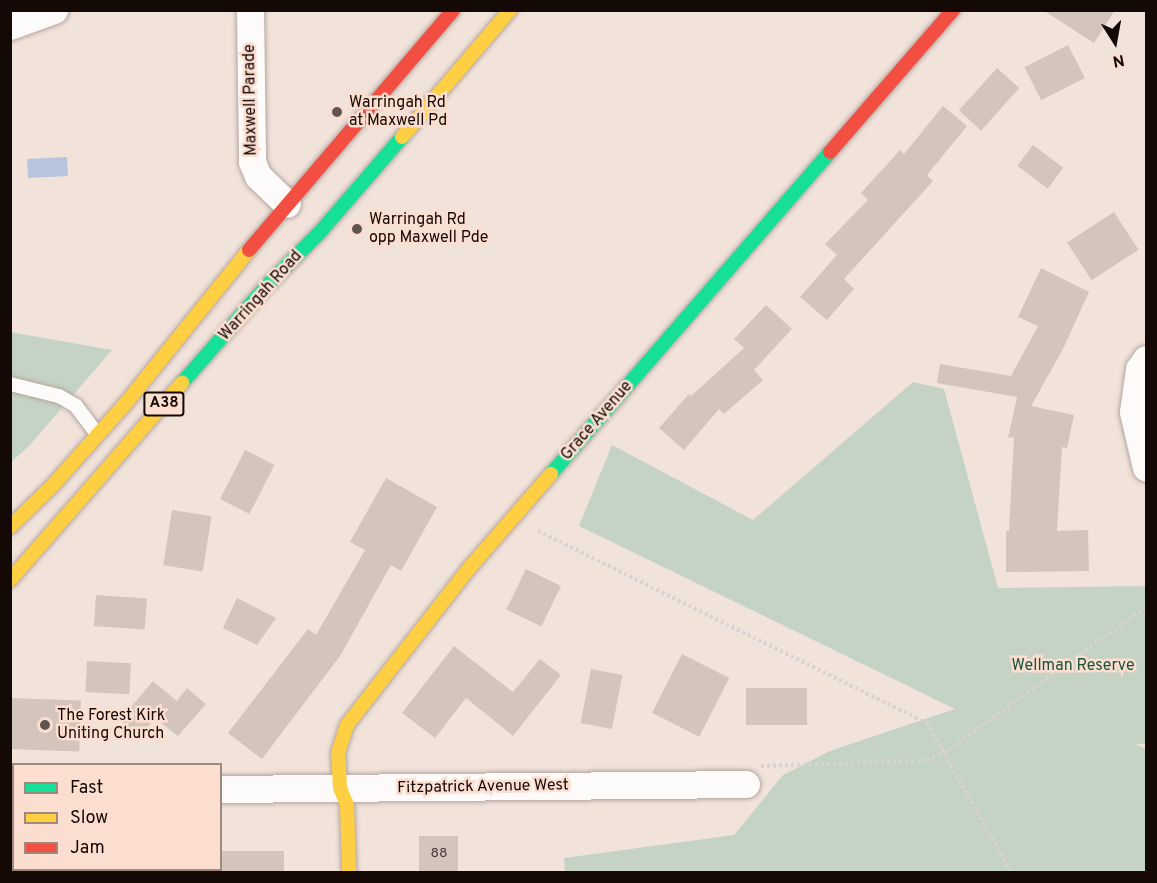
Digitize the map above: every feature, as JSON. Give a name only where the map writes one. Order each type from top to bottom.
[{"type":"main road","name":"A38","points":[[10,526],[54,484],[98,435],[292,207],[453,10]]},
{"type":"main road","name":"Warringah Road","points":[[10,580],[316,227],[510,10]]},
{"type":"main road","name":"Grace Avenue","points":[[349,873],[347,805],[340,788],[338,753],[347,725],[471,566],[953,10]]},
{"type":"street","points":[[10,26],[54,10]]},
{"type":"street","name":"Maxwell Parade","points":[[250,10],[252,162],[258,176],[292,207]]},
{"type":"street","points":[[1146,358],[1139,369],[1133,412],[1146,468]]},
{"type":"street","name":"Fitzpatrick Avenue West","points":[[222,789],[746,784]]},
{"type":"lane","points":[[10,384],[31,388],[76,406],[98,435]]},
{"type":"path","points":[[514,517],[559,543],[927,723],[1011,873]]},
{"type":"path","points":[[746,784],[761,766],[921,760],[944,753],[1146,607]]},
{"type":"green space","points":[[10,332],[112,350],[29,446],[11,462]]},
{"type":"green space","name":"Wellman Reserve","points":[[913,382],[944,389],[998,588],[1146,586],[1146,744],[1135,744],[1146,749],[1146,872],[565,872],[564,858],[734,835],[783,775],[830,751],[955,709],[579,526],[612,445],[753,520]]},
{"type":"water","points":[[67,157],[68,176],[28,178],[27,159]]},
{"type":"building","points":[[1043,10],[1115,10],[1094,43]]},
{"type":"building","points":[[1068,45],[1085,78],[1041,100],[1024,67]]},
{"type":"building","points":[[997,68],[1019,88],[981,130],[959,110]]},
{"type":"building","points":[[943,106],[967,126],[927,175],[933,181],[844,279],[854,289],[827,320],[800,297],[837,255],[825,244],[868,200],[861,193],[900,150],[904,154]]},
{"type":"building","points":[[1033,145],[1063,168],[1048,189],[1017,166]]},
{"type":"building","points":[[1114,212],[1139,250],[1092,280],[1067,242]]},
{"type":"building","points":[[1041,268],[1089,292],[1062,351],[1031,406],[1074,415],[1067,448],[1062,447],[1057,531],[1088,530],[1089,571],[1006,572],[1006,531],[1009,531],[1014,437],[1008,438],[1017,397],[937,383],[940,364],[1011,376],[1038,326],[1018,317]]},
{"type":"building","points":[[766,305],[792,329],[754,370],[763,380],[724,414],[719,409],[684,450],[659,428],[689,394],[691,396],[744,348],[734,339]]},
{"type":"building","points":[[245,450],[274,465],[249,514],[220,499]]},
{"type":"building","points":[[386,478],[437,507],[401,571],[391,565],[340,656],[262,759],[228,733],[308,629],[316,635],[365,550],[350,542]]},
{"type":"building","points":[[172,510],[212,516],[203,572],[163,565]]},
{"type":"building","points":[[526,569],[561,586],[541,627],[506,609]]},
{"type":"building","points":[[96,595],[147,599],[145,629],[94,626]]},
{"type":"building","points":[[237,598],[276,618],[257,645],[223,628]]},
{"type":"building","points":[[454,646],[513,692],[540,659],[561,675],[513,736],[466,698],[435,738],[402,713]]},
{"type":"building","points":[[682,654],[729,678],[699,737],[652,713]]},
{"type":"building","points":[[87,661],[131,663],[129,694],[85,692]]},
{"type":"building","points":[[591,669],[622,675],[612,729],[581,723]]},
{"type":"building","points":[[153,681],[177,701],[187,688],[206,704],[178,736],[155,718],[140,736],[120,720]]},
{"type":"building","points":[[746,688],[807,688],[807,725],[746,725]]},
{"type":"building","name":"The Forest Kirk Uniting Church","points":[[10,698],[81,700],[79,751],[10,749]]},
{"type":"building","points":[[419,836],[458,836],[458,872],[419,872]]},
{"type":"building","points":[[222,851],[284,851],[284,872],[220,872],[222,871]]},
{"type":"traffic: fast","points":[[182,383],[264,289],[321,231],[402,137]]},
{"type":"traffic: fast","points":[[551,474],[830,152]]},
{"type":"traffic: slow","points":[[402,137],[510,10]]},
{"type":"traffic: slow","points":[[10,527],[54,484],[126,403],[249,250]]},
{"type":"traffic: slow","points":[[10,580],[182,383]]},
{"type":"traffic: slow","points":[[349,872],[347,805],[340,788],[338,753],[347,725],[471,566],[551,474]]},
{"type":"traffic: jam","points":[[249,250],[453,10]]},
{"type":"traffic: jam","points":[[830,152],[953,10]]},
{"type":"place","name":"Warringah Rd at Maxwell Pd","points":[[337,112]]},
{"type":"place","name":"Warringah Rd opp Maxwell Pde","points":[[357,229]]},
{"type":"place","name":"The Forest Kirk Uniting Church","points":[[45,725]]}]
